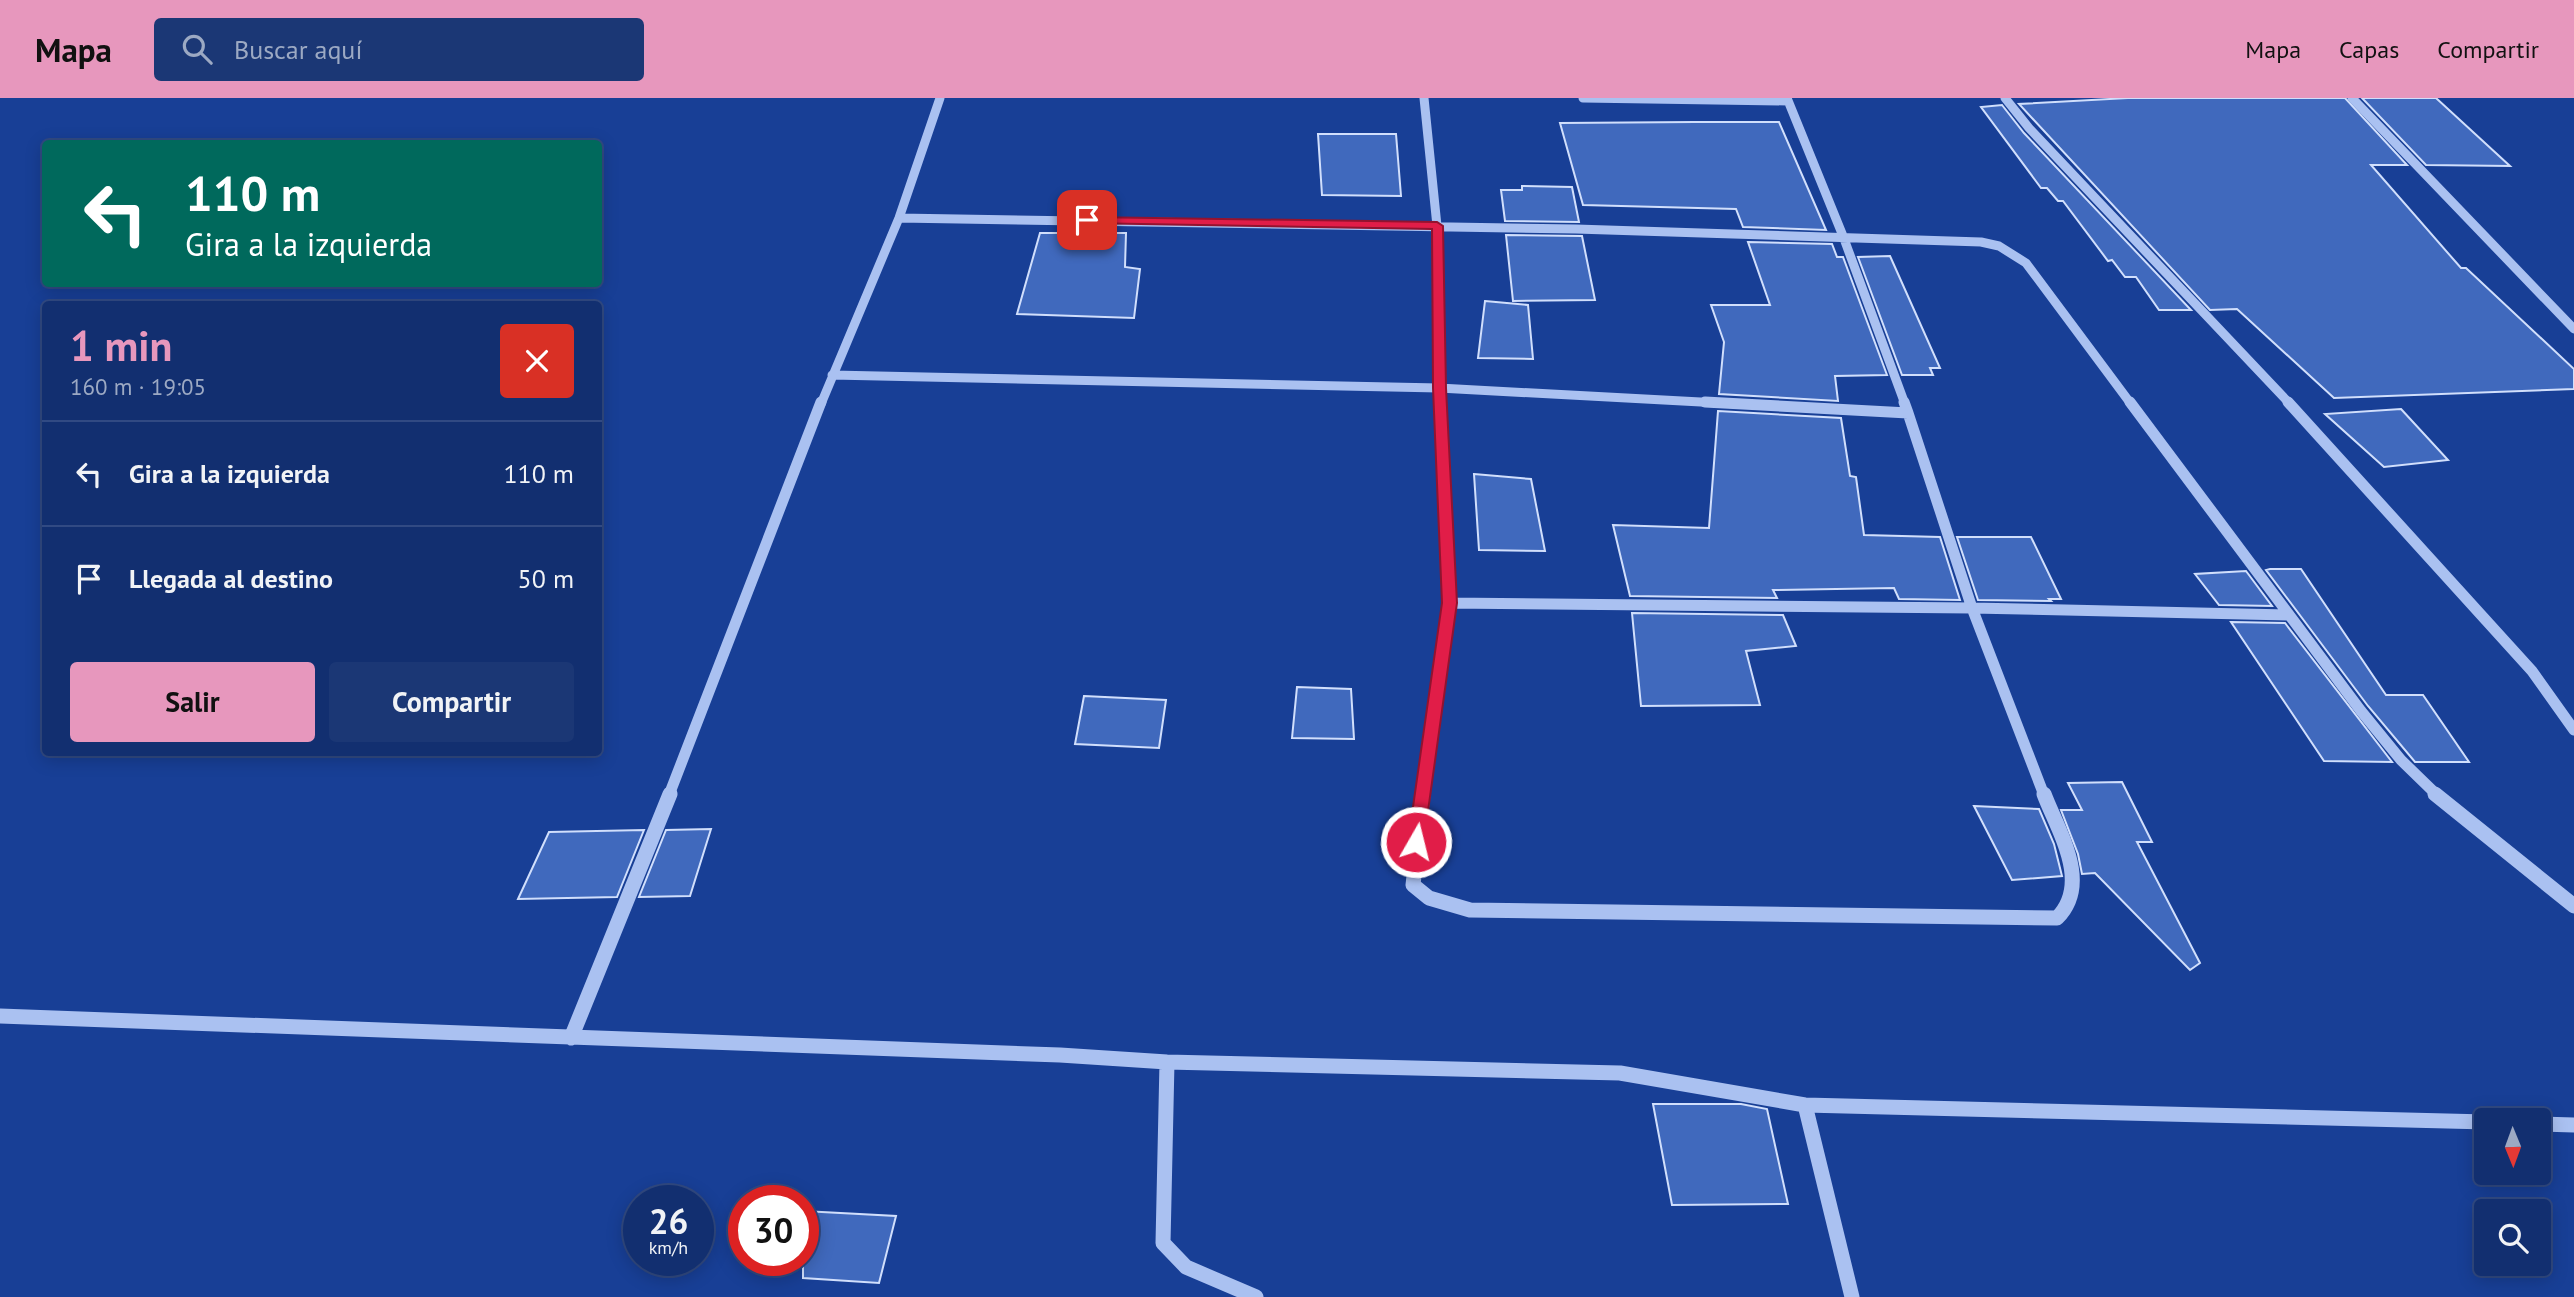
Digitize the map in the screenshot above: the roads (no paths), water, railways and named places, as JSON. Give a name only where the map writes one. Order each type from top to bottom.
[{"type":"street","points":[[571,1038],[678,773],[832,374],[899,218],[940,98]]},
{"type":"street","points":[[1424,98],[1437,226],[1439,388],[1449,603],[1413,868],[1413,885],[1429,898],[1470,909],[2057,918],[2069,908],[2074,888],[2073,870],[1972,608],[1908,413],[1843,236],[1788,99],[1583,98]]},
{"type":"street","points":[[2005,98],[2029,128],[2278,391],[2532,671],[2574,730]]},
{"type":"street","points":[[2352,98],[2574,329]]},
{"type":"street","points":[[899,218],[1437,226],[1843,236],[1981,242],[1999,246],[2026,264],[2401,760],[2430,790],[2574,906]]},
{"type":"street","points":[[832,374],[1439,388],[1908,413]]},
{"type":"street","points":[[1449,603],[1972,608],[2289,615]]},
{"type":"street","points":[[0,1016],[1167,1062],[1620,1073],[1805,1105],[2474,1122]]},
{"type":"street","points":[[1167,1062],[1163,1243],[1186,1268],[1256,1297]]},
{"type":"street","points":[[1805,1105],[1852,1297]]},
{"type":"street","points":[[2552,1124],[2574,1125]]}]
